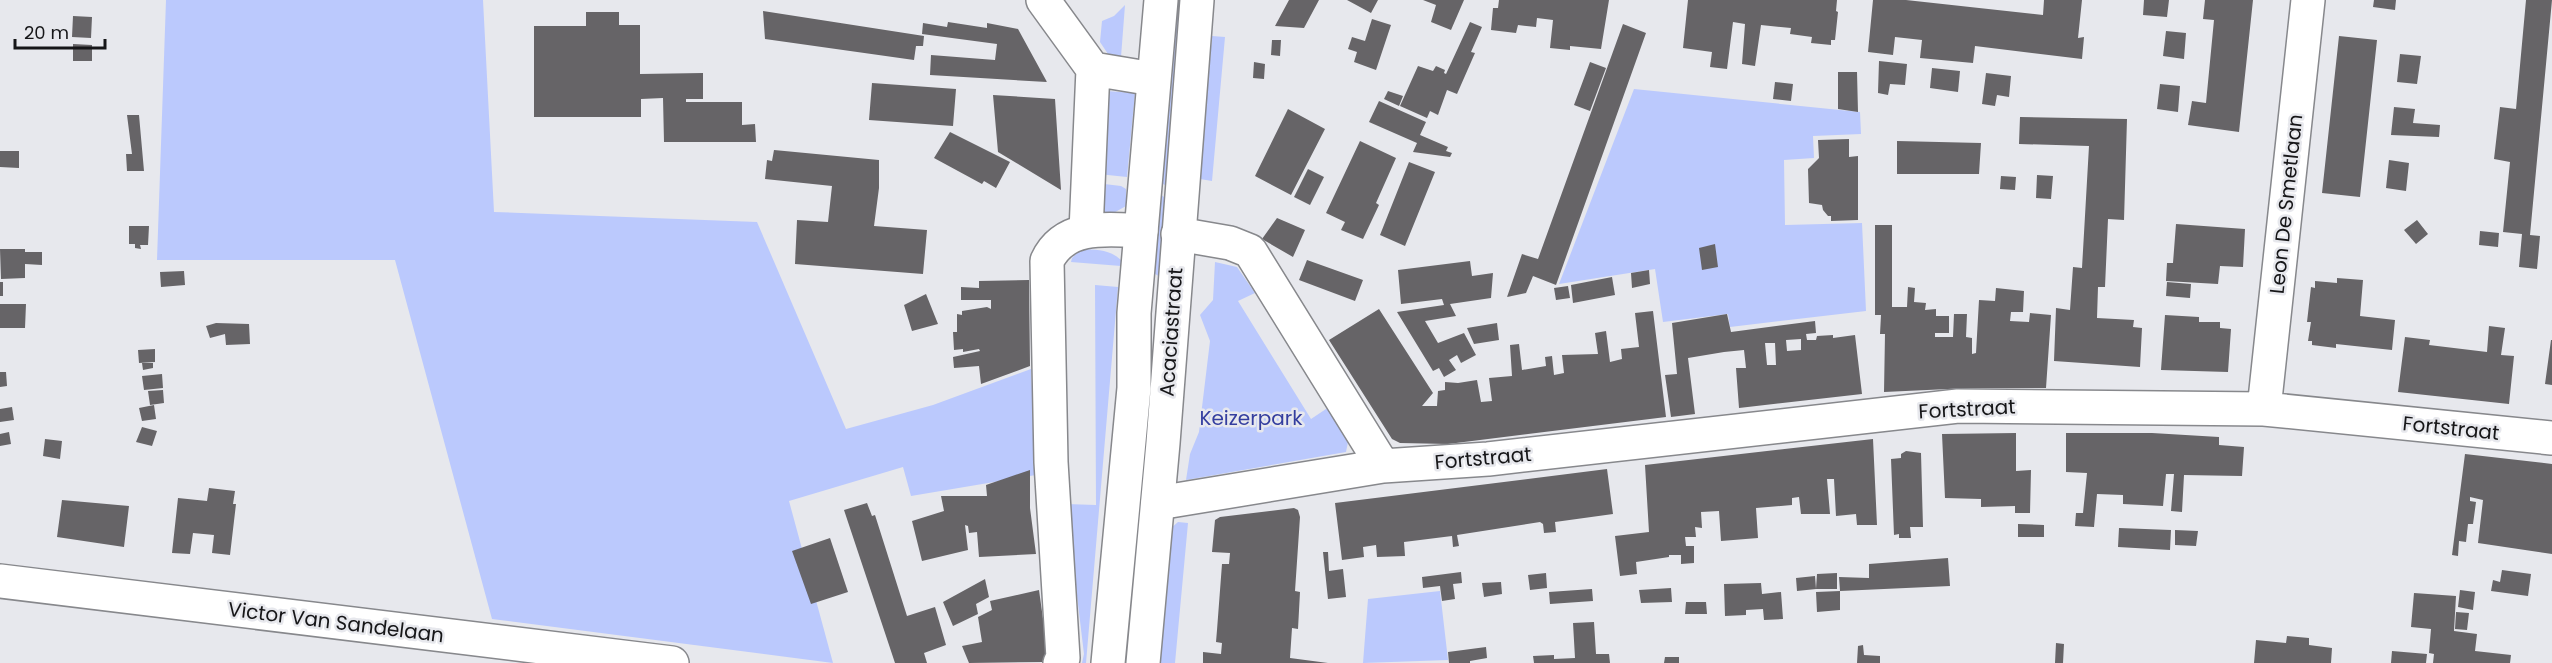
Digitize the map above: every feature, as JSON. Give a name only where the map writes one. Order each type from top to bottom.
[{"type":"street","points":[[1043,0],[1093,69],[1086,231]]},
{"type":"street","name":"Acaciastraat","points":[[1108,663],[1134,388],[1134,314],[1161,0]]},
{"type":"street","name":"Acaciastraat","points":[[1143,663],[1158,503],[1197,0]]},
{"type":"street","name":"Leon De Smetlaan","points":[[2264,409],[2308,0]]},
{"type":"street","points":[[1093,69],[1153,79]]},
{"type":"street","points":[[1060,663],[1063,658],[1049,397],[1047,261],[1063,240],[1086,231],[1141,231]]},
{"type":"street","points":[[1178,234],[1230,243],[1250,251],[1383,466]]},
{"type":"street","name":"Fortstraat","points":[[1158,503],[1383,466],[1488,459],[1958,406],[2264,409],[2552,438]]},
{"type":"street","points":[[1123,496],[1158,503]]},
{"type":"street","name":"Victor Van Sandelaan","points":[[0,581],[672,663]]},
{"type":"green space","points":[[166,0],[483,0],[494,212],[757,222],[846,429],[933,405],[1031,369],[1036,475],[911,496],[903,467],[789,501],[833,663],[492,619],[395,260],[157,260]]},
{"type":"green space","points":[[1171,0],[1190,0],[1173,190],[1155,179]]},
{"type":"green space","points":[[1125,5],[1121,57],[1108,54],[1100,42],[1102,21],[1114,16]]},
{"type":"green space","points":[[1212,36],[1225,37],[1212,181],[1200,179]]},
{"type":"green space","points":[[1634,89],[1860,112],[1861,134],[1813,136],[1814,158],[1784,160],[1785,225],[1862,223],[1866,311],[1730,327],[1728,314],[1663,322],[1655,269],[1559,284]]},
{"type":"green space","points":[[1106,91],[1135,93],[1127,177],[1098,174]]},
{"type":"green space","points":[[1096,183],[1121,186],[1126,189],[1126,206],[1110,215],[1094,214]]},
{"type":"green space","points":[[1154,190],[1171,202],[1165,280],[1147,269]]},
{"type":"green space","points":[[1081,249],[1112,254],[1121,260],[1121,266],[1071,262]]},
{"type":"green space","name":"Keizerpark","points":[[1215,262],[1237,267],[1255,293],[1238,301],[1311,419],[1329,407],[1349,437],[1346,452],[1186,480],[1190,454],[1199,432],[1210,341],[1200,315],[1213,300]]},
{"type":"green space","points":[[1095,285],[1118,287],[1086,663],[1082,663],[1084,654],[1066,504],[1096,505]]},
{"type":"green space","points":[[1178,522],[1188,523],[1175,663],[1157,663],[1170,529]]},
{"type":"green space","points":[[1440,591],[1448,660],[1363,663],[1368,599]]},
{"type":"building","points":[[1289,0],[1319,0],[1304,28],[1275,26]]},
{"type":"building","points":[[1347,0],[1378,0],[1371,13]]},
{"type":"building","points":[[1423,0],[1464,0],[1451,30],[1431,22],[1436,5]]},
{"type":"building","points":[[1499,0],[1609,0],[1601,49],[1570,46],[1570,50],[1550,48],[1553,20],[1537,18],[1536,27],[1518,25],[1516,33],[1491,30],[1493,8],[1498,8]]},
{"type":"building","points":[[1688,0],[1837,0],[1835,40],[1831,40],[1831,45],[1811,43],[1812,37],[1790,34],[1791,28],[1761,25],[1755,66],[1742,64],[1745,24],[1733,22],[1727,69],[1710,67],[1712,52],[1683,48]]},
{"type":"building","points":[[1873,0],[1906,0],[2043,15],[2044,0],[2082,0],[2078,38],[2084,37],[2082,59],[1975,46],[1973,63],[1920,58],[1922,40],[1895,37],[1893,55],[1868,52]]},
{"type":"building","points":[[2144,0],[2169,0],[2167,17],[2143,15]]},
{"type":"building","points":[[2205,0],[2253,0],[2239,132],[2188,125],[2192,101],[2206,103],[2214,20],[2203,19]]},
{"type":"building","points":[[2374,0],[2396,0],[2395,10],[2373,7]]},
{"type":"building","points":[[2526,0],[2552,0],[2530,235],[2540,236],[2537,269],[2519,267],[2522,234],[2503,232],[2510,162],[2494,159],[2500,107],[2516,109]]},
{"type":"building","points":[[763,11],[924,36],[923,46],[916,46],[914,60],[765,39]]},
{"type":"building","points":[[586,12],[619,12],[619,25],[640,25],[640,74],[703,73],[703,99],[686,99],[686,102],[742,102],[742,125],[755,124],[756,142],[664,142],[663,98],[641,99],[641,117],[534,117],[534,26],[586,26]]},
{"type":"building","points":[[73,16],[92,17],[91,38],[72,37]]},
{"type":"building","points":[[1372,19],[1391,25],[1376,70],[1354,62],[1357,52],[1348,49],[1352,37],[1365,41]]},
{"type":"building","points":[[948,22],[987,28],[987,23],[1018,29],[1047,82],[930,75],[931,55],[995,60],[997,44],[922,34],[923,23],[947,27]]},
{"type":"building","points":[[1470,22],[1482,27],[1471,52],[1475,53],[1457,94],[1447,90],[1438,115],[1430,111],[1427,118],[1400,106],[1418,66],[1433,71],[1436,66],[1445,70],[1446,74]]},
{"type":"building","points":[[1623,24],[1646,33],[1556,285],[1533,276],[1526,293],[1507,297],[1522,254],[1538,259]]},
{"type":"building","points":[[2166,31],[2186,33],[2184,59],[2163,56]]},
{"type":"building","points":[[2339,36],[2377,40],[2360,197],[2322,193]]},
{"type":"building","points":[[1272,40],[1281,40],[1280,56],[1271,55]]},
{"type":"building","points":[[73,44],[92,45],[92,61],[73,61]]},
{"type":"building","points":[[2400,54],[2421,56],[2417,84],[2397,82]]},
{"type":"building","points":[[1879,61],[1907,64],[1905,85],[1890,84],[1888,95],[1878,93]]},
{"type":"building","points":[[1254,62],[1265,64],[1264,79],[1253,78]]},
{"type":"building","points":[[1590,62],[1606,68],[1590,111],[1574,105]]},
{"type":"building","points":[[1932,68],[1960,71],[1958,92],[1930,88]]},
{"type":"building","points":[[1838,72],[1857,72],[1858,112],[1838,109]]},
{"type":"building","points":[[1986,73],[2011,76],[2009,97],[1997,95],[1995,106],[1982,104]]},
{"type":"building","points":[[1775,82],[1793,84],[1791,101],[1773,99]]},
{"type":"building","points":[[872,83],[956,89],[953,126],[869,120]]},
{"type":"building","points":[[2160,84],[2180,86],[2178,112],[2157,109]]},
{"type":"building","points":[[1388,91],[1403,96],[1399,106],[1384,99]]},
{"type":"building","points":[[993,95],[1055,99],[1061,190],[998,152]]},
{"type":"building","points":[[1379,101],[1426,122],[1420,135],[1448,147],[1446,151],[1452,153],[1450,157],[1413,152],[1417,143],[1369,122]]},
{"type":"building","points":[[2394,107],[2415,109],[2413,123],[2440,125],[2439,137],[2391,135]]},
{"type":"building","points":[[1288,109],[1325,129],[1291,195],[1255,176]]},
{"type":"building","points":[[127,115],[139,115],[144,171],[127,171],[126,154],[132,154]]},
{"type":"building","points":[[2020,117],[2127,119],[2124,220],[2108,219],[2105,287],[2098,287],[2097,318],[2134,320],[2133,327],[2142,328],[2140,367],[2054,361],[2056,308],[2070,310],[2073,267],[2082,268],[2089,146],[2019,144]]},
{"type":"building","points":[[950,132],[1010,162],[996,188],[984,181],[982,184],[934,158]]},
{"type":"building","points":[[1849,139],[1849,157],[1858,156],[1858,220],[1831,221],[1831,216],[1823,210],[1822,205],[1809,203],[1808,169],[1819,158],[1818,140]]},
{"type":"building","points":[[1360,141],[1396,158],[1376,203],[1379,205],[1363,239],[1341,230],[1345,222],[1326,213]]},
{"type":"building","points":[[1897,141],[1981,143],[1979,174],[1897,174]]},
{"type":"building","points":[[774,150],[879,160],[879,188],[874,226],[927,230],[923,274],[795,264],[797,220],[828,222],[832,186],[765,179],[767,160],[772,161]]},
{"type":"building","points":[[0,151],[19,151],[19,168],[0,167]]},
{"type":"building","points":[[2389,160],[2409,163],[2406,191],[2386,188]]},
{"type":"building","points":[[1409,162],[1435,172],[1405,246],[1380,235]]},
{"type":"building","points":[[1308,169],[1324,177],[1310,205],[1294,197]]},
{"type":"building","points":[[2037,175],[2053,176],[2051,199],[2036,198]]},
{"type":"building","points":[[2001,176],[2016,177],[2015,190],[2000,189]]},
{"type":"building","points":[[1277,218],[1305,230],[1293,257],[1262,239]]},
{"type":"building","points":[[2417,220],[2428,234],[2416,244],[2404,230]]},
{"type":"building","points":[[2176,224],[2245,229],[2243,267],[2220,266],[2218,284],[2166,281],[2167,263],[2173,263]]},
{"type":"building","points":[[1875,225],[1892,225],[1892,307],[1907,307],[1908,287],[1915,288],[1914,302],[1926,303],[1925,310],[1936,309],[1936,316],[1949,316],[1949,333],[1935,333],[1935,337],[1953,337],[1954,314],[1967,314],[1966,337],[1972,338],[1972,354],[1976,353],[1979,300],[1995,301],[1996,288],[2024,291],[2023,312],[2011,312],[2010,321],[2029,322],[2030,313],[2051,315],[2046,388],[1970,388],[1884,392],[1885,334],[1880,334],[1881,315],[1875,315]]},
{"type":"building","points":[[129,226],[149,226],[148,245],[140,245],[141,249],[135,248],[135,244],[129,244]]},
{"type":"building","points":[[2480,231],[2499,233],[2498,247],[2479,245]]},
{"type":"building","points":[[1715,244],[1718,267],[1702,270],[1699,248]]},
{"type":"building","points":[[0,249],[42,252],[42,265],[25,264],[25,278],[1,279]]},
{"type":"building","points":[[1307,260],[1363,280],[1355,301],[1299,280]]},
{"type":"building","points":[[1470,261],[1472,276],[1493,273],[1491,298],[1450,304],[1456,316],[1425,321],[1438,343],[1464,333],[1476,355],[1461,363],[1457,355],[1449,360],[1456,370],[1444,377],[1439,368],[1433,371],[1397,312],[1444,305],[1442,299],[1401,304],[1398,270]]},
{"type":"building","points":[[1649,270],[1650,284],[1632,288],[1631,273]]},
{"type":"building","points":[[184,271],[185,285],[161,287],[160,272]]},
{"type":"building","points":[[1612,277],[1615,295],[1573,303],[1571,285]]},
{"type":"building","points":[[2337,278],[2363,280],[2360,316],[2395,320],[2392,350],[2336,344],[2336,348],[2312,345],[2312,341],[2308,341],[2311,322],[2307,322],[2311,287],[2315,288],[2315,281],[2337,283]]},
{"type":"building","points":[[1029,280],[1030,366],[981,384],[979,366],[954,368],[953,357],[980,351],[979,349],[963,352],[963,349],[954,350],[953,332],[957,332],[957,314],[962,315],[962,311],[987,307],[991,309],[991,300],[961,300],[961,287],[979,288],[979,281]]},
{"type":"building","points":[[0,282],[3,282],[3,296],[0,296]]},
{"type":"building","points":[[2167,282],[2191,284],[2190,298],[2166,296]]},
{"type":"building","points":[[1568,286],[1570,298],[1556,300],[1554,288]]},
{"type":"building","points":[[926,294],[938,324],[912,331],[904,305]]},
{"type":"building","points":[[0,304],[26,304],[25,328],[0,328]]},
{"type":"building","points":[[1379,309],[1433,393],[1422,406],[1437,406],[1438,391],[1445,390],[1445,382],[1458,383],[1477,380],[1481,402],[1492,401],[1489,378],[1512,376],[1510,345],[1519,344],[1522,370],[1546,366],[1545,357],[1552,356],[1554,375],[1564,373],[1562,355],[1598,354],[1595,333],[1606,331],[1610,362],[1622,359],[1621,349],[1639,347],[1635,313],[1653,311],[1666,417],[1448,444],[1400,443],[1392,439],[1329,340]]},
{"type":"building","points":[[1727,314],[1731,332],[1815,321],[1816,333],[1806,334],[1807,340],[1816,340],[1817,336],[1833,335],[1833,338],[1855,335],[1862,394],[1739,408],[1736,368],[1746,368],[1744,350],[1724,352],[1688,358],[1695,414],[1671,417],[1665,375],[1677,374],[1672,323]],"holes":[[[1801,339],[1801,350],[1787,351],[1786,340]],[[1765,343],[1775,343],[1776,365],[1767,365]]]},
{"type":"building","points":[[2165,315],[2199,317],[2199,322],[2220,322],[2220,328],[2231,329],[2228,372],[2161,370]]},
{"type":"building","points":[[216,323],[249,324],[250,344],[226,345],[225,334],[210,338],[206,326]]},
{"type":"building","points":[[1497,323],[1499,340],[1474,344],[1467,328]]},
{"type":"building","points":[[2489,326],[2505,328],[2501,355],[2514,356],[2509,404],[2398,392],[2405,337],[2430,340],[2429,345],[2487,352]]},
{"type":"building","points":[[2552,340],[2552,385],[2545,384]]},
{"type":"building","points":[[155,349],[155,362],[139,363],[138,350]]},
{"type":"building","points":[[142,363],[153,363],[153,368],[143,370]]},
{"type":"building","points":[[0,372],[6,372],[7,386],[0,387]]},
{"type":"building","points":[[162,374],[163,388],[144,390],[142,376]]},
{"type":"building","points":[[163,390],[164,403],[150,405],[148,391]]},
{"type":"building","points":[[154,405],[156,419],[142,421],[139,408]]},
{"type":"building","points":[[12,407],[14,420],[0,422],[0,409]]},
{"type":"building","points":[[142,427],[157,431],[152,446],[136,442]]},
{"type":"building","points":[[9,432],[11,444],[0,446],[0,434]]},
{"type":"building","points":[[2016,433],[2016,471],[2031,470],[2030,513],[2015,513],[2015,506],[1981,507],[1981,499],[1945,498],[1942,434]]},
{"type":"building","points":[[2066,433],[2152,433],[2219,437],[2219,445],[2244,447],[2242,476],[2184,475],[2182,512],[2171,511],[2174,474],[2166,474],[2163,506],[2123,504],[2123,495],[2097,494],[2094,527],[2075,526],[2076,513],[2083,513],[2087,473],[2066,472]]},
{"type":"building","points":[[45,439],[62,441],[60,459],[43,456]]},
{"type":"building","points":[[1873,439],[1877,525],[1857,525],[1856,514],[1836,516],[1834,479],[1827,479],[1830,514],[1801,514],[1799,497],[1792,498],[1792,505],[1756,508],[1758,538],[1721,541],[1719,511],[1701,512],[1702,528],[1695,527],[1696,537],[1685,537],[1686,546],[1694,546],[1694,563],[1681,564],[1681,555],[1669,555],[1669,557],[1636,562],[1637,574],[1620,576],[1615,536],[1649,532],[1645,465]]},
{"type":"building","points":[[1906,451],[1921,453],[1923,527],[1910,527],[1911,538],[1899,538],[1899,534],[1894,535],[1891,459],[1901,458],[1901,454]]},
{"type":"building","points":[[2465,454],[2552,464],[2552,554],[2478,543],[2483,500],[2470,497],[2470,501],[2476,502],[2473,524],[2468,524],[2466,542],[2459,541],[2458,556],[2452,555]]},
{"type":"building","points":[[1607,469],[1613,514],[1555,522],[1556,532],[1544,533],[1543,524],[1540,522],[1457,535],[1459,546],[1453,547],[1452,536],[1404,542],[1405,556],[1377,557],[1376,545],[1363,547],[1364,557],[1342,560],[1335,503]]},
{"type":"building","points":[[1030,470],[1030,508],[1036,554],[979,557],[977,532],[969,533],[968,526],[965,525],[968,550],[922,561],[912,521],[944,511],[941,496],[987,496],[986,485]]},
{"type":"building","points":[[209,488],[235,491],[233,504],[236,504],[230,555],[212,553],[214,535],[193,533],[190,554],[172,553],[178,498],[207,501]]},
{"type":"building","points":[[62,500],[129,506],[124,547],[57,537]]},
{"type":"building","points":[[867,503],[872,516],[875,515],[907,616],[935,607],[946,645],[924,653],[927,663],[895,663],[844,510]]},
{"type":"building","points":[[1294,508],[1298,510],[1300,517],[1295,591],[1300,592],[1298,629],[1292,628],[1290,658],[1328,663],[1203,663],[1203,652],[1221,654],[1222,643],[1216,642],[1222,564],[1229,564],[1230,553],[1212,552],[1215,520],[1220,517]]},
{"type":"building","points":[[2018,524],[2044,525],[2044,537],[2018,537]]},
{"type":"building","points":[[2119,528],[2171,530],[2170,550],[2118,547]]},
{"type":"building","points":[[2175,530],[2198,531],[2196,546],[2175,545]]},
{"type":"building","points":[[830,538],[848,592],[811,604],[792,551]]},
{"type":"building","points":[[1323,552],[1328,552],[1329,571],[1343,569],[1346,597],[1328,599]]},
{"type":"building","points":[[1948,558],[1950,586],[1840,591],[1839,577],[1869,578],[1869,564]]},
{"type":"building","points":[[2502,570],[2531,574],[2528,596],[2491,591],[2493,580],[2500,582]]},
{"type":"building","points":[[1461,572],[1462,583],[1453,584],[1455,599],[1442,601],[1440,586],[1423,588],[1422,577]]},
{"type":"building","points":[[1546,573],[1547,588],[1530,590],[1528,575]]},
{"type":"building","points":[[1837,573],[1837,589],[1816,589],[1817,574]]},
{"type":"building","points":[[1815,576],[1816,589],[1797,591],[1796,578]]},
{"type":"building","points":[[985,579],[989,597],[976,604],[978,614],[953,626],[943,602]]},
{"type":"building","points":[[1501,582],[1502,594],[1484,597],[1482,583]]},
{"type":"building","points":[[1761,583],[1762,594],[1781,592],[1783,619],[1764,620],[1763,609],[1746,610],[1746,615],[1725,616],[1724,584]]},
{"type":"building","points":[[1671,588],[1672,602],[1641,603],[1639,590]]},
{"type":"building","points":[[1592,589],[1593,601],[1550,604],[1549,592]]},
{"type":"building","points":[[1039,590],[1048,655],[1043,662],[969,663],[962,646],[982,642],[978,617],[992,610],[990,601]]},
{"type":"building","points":[[2460,590],[2475,592],[2473,610],[2458,607]]},
{"type":"building","points":[[1840,591],[1840,610],[1817,612],[1816,592]]},
{"type":"building","points":[[2414,593],[2456,596],[2454,631],[2477,634],[2475,651],[2511,655],[2510,663],[2433,663],[2434,654],[2429,653],[2431,629],[2411,627]]},
{"type":"building","points":[[1686,602],[1706,602],[1707,614],[1685,614]]},
{"type":"building","points":[[2456,612],[2469,613],[2467,630],[2455,629]]},
{"type":"building","points":[[1594,622],[1596,654],[1609,654],[1610,663],[1534,663],[1533,656],[1554,655],[1554,659],[1575,658],[1573,623]]},
{"type":"building","points":[[2287,636],[2309,638],[2309,645],[2332,648],[2331,663],[2254,663],[2256,640],[2286,643]]},
{"type":"building","points":[[2056,643],[2064,644],[2063,663],[2055,663]]},
{"type":"building","points":[[1863,645],[1864,655],[1880,656],[1880,663],[1857,663],[1858,646]]},
{"type":"building","points":[[1486,647],[1487,658],[1470,661],[1470,663],[1449,663],[1448,652]]},
{"type":"building","points":[[2392,651],[2427,654],[2426,663],[2391,663]]},
{"type":"building","points":[[1665,657],[1679,657],[1679,663],[1664,663]]}]
